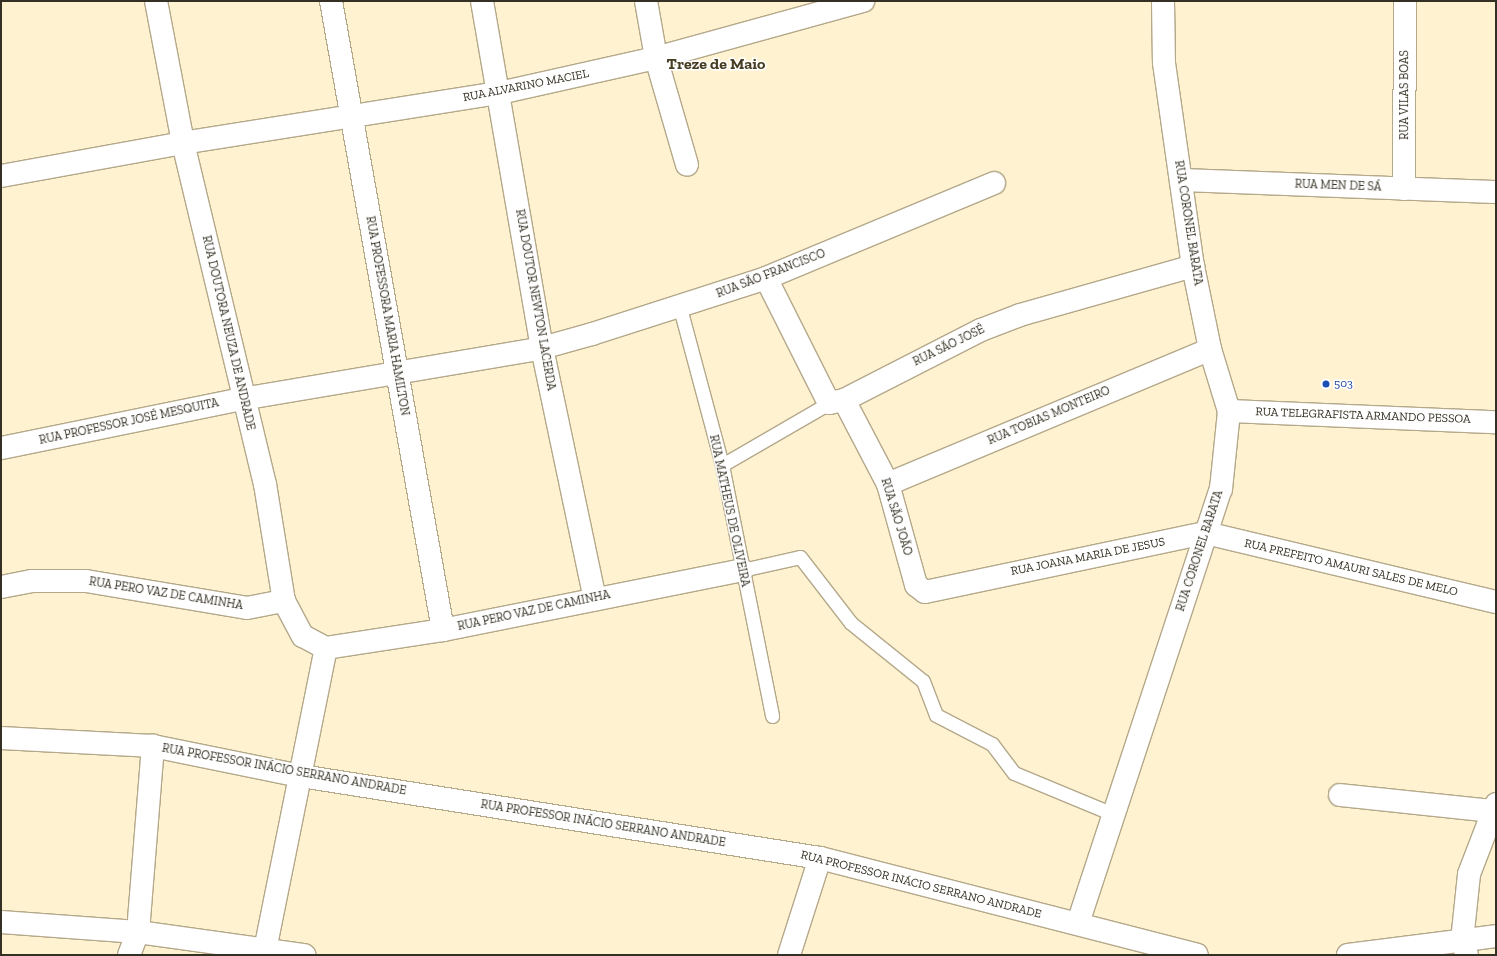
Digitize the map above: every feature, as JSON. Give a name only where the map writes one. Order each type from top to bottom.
[{"type":"street","name":"RUA DOUTORA NEUZA DE ANDRADE","points":[[156,1],[183,143],[242,399],[265,484],[284,601],[303,636],[326,648]]},
{"type":"street","name":"RUA PROFESSORA MARIA HAMILTON","points":[[331,1],[353,115],[396,374],[443,630]]},
{"type":"street","name":"RUA DOUTOR NEWTON LACERDA","points":[[482,1],[542,348],[595,599]]},
{"type":"street","points":[[646,1],[656,58],[687,165]]},
{"type":"street","name":"RUA ALVARINO MACIEL","points":[[1,176],[183,143],[499,93],[656,58],[863,1]]},
{"type":"street","name":"RUA CORONEL BARATA","points":[[1078,923],[1206,533],[1222,489],[1229,411],[1210,349],[1193,266],[1164,63],[1163,1]]},
{"type":"street","name":"RUA VILAS BOAS","points":[[1404,188],[1405,1]]},
{"type":"street","name":"RUA MEN DE SÁ","points":[[1181,180],[1496,192]]},
{"type":"street","name":"RUA SÃO FRANCISCO","points":[[542,348],[680,308],[766,278],[994,183]]},
{"type":"street","name":"RUA SÃO JOSÉ","points":[[837,401],[1007,320],[1193,266]]},
{"type":"street","name":"RUA SÃO JOÃO","points":[[766,278],[837,401],[888,484],[916,585],[921,590],[933,592],[969,580]]},
{"type":"street","name":"RUA PROFESSOR JOSÉ MESQUITA","points":[[1,448],[242,399],[542,348]]},
{"type":"street","name":"RUA TOBIAS MONTEIRO","points":[[888,484],[1210,349]]},
{"type":"street","name":"RUA TELEGRAFISTA ARMANDO PESSOA","points":[[1229,411],[1496,422]]},
{"type":"street","name":"RUA JOANA MARIA DE JESUS","points":[[969,580],[1206,533]]},
{"type":"street","name":"RUA PREFEITO AMAURI SALES DE MELO","points":[[1206,533],[1496,602]]},
{"type":"street","name":"RUA PERO VAZ DE CAMINHA","points":[[326,648],[443,630],[742,570]]},
{"type":"street","name":"RUA PERO VAZ DE CAMINHA","points":[[1,587],[32,581],[86,581],[247,608],[284,601]]},
{"type":"street","points":[[265,952],[326,648]]},
{"type":"street","name":"RUA PROFESSOR INÁCIO SERRANO ANDRADE","points":[[1,738],[153,746],[301,776],[820,858],[1078,923],[1197,955]]},
{"type":"street","points":[[130,955],[138,932],[153,746]]},
{"type":"street","points":[[1340,795],[1495,808],[1469,874],[1464,948]]},
{"type":"street","points":[[789,955],[820,858]]},
{"type":"street","points":[[1,922],[138,932],[265,952],[304,955]]},
{"type":"street","points":[[1348,955],[1464,948],[1496,936]]},
{"type":"lane","name":"RUA MATHEUS DE OLIVEIRA","points":[[680,308],[722,465],[772,716]]},
{"type":"lane","name":"RUA SÃO JOSÉ","points":[[722,465],[837,401]]},
{"type":"lane","points":[[742,570],[800,557],[851,623],[923,682],[936,715],[992,744],[1014,773],[1113,814]]},
{"type":"place","name":"503","points":[[1326,384]]},
{"type":"district","name":"Treze de Maio","points":[[716,64]]}]
